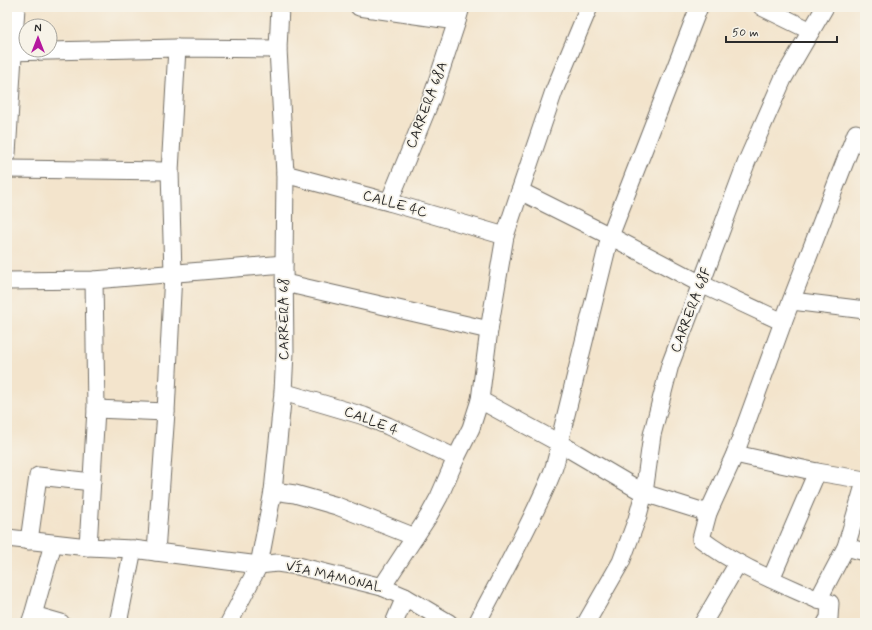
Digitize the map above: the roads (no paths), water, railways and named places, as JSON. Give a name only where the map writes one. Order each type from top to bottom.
[{"type":"street","points":[[7,154],[10,52],[16,7]]},
{"type":"street","name":"CARRERA 68","points":[[229,623],[259,565],[273,491],[283,392],[285,352],[285,283],[284,174],[278,49],[280,7]]},
{"type":"street","points":[[359,7],[459,14]]},
{"type":"street","points":[[382,587],[439,497],[471,428],[480,400],[489,330],[505,236],[554,91],[589,7]]},
{"type":"street","points":[[477,623],[532,517],[551,476],[559,450],[559,443],[610,236],[699,7]]},
{"type":"street","points":[[762,7],[811,31]]},
{"type":"street","name":"CARRERA 68F","points":[[586,623],[622,562],[637,519],[644,493],[652,435],[670,365],[747,161],[783,79],[825,7]]},
{"type":"street","name":"CARRERA 68A","points":[[389,202],[432,97],[459,14]]},
{"type":"street","points":[[10,52],[177,48],[278,49]]},
{"type":"street","points":[[156,552],[166,412],[173,273],[170,171],[177,48]]},
{"type":"street","points":[[826,623],[829,618],[830,603],[818,600],[738,563],[716,551],[701,539],[708,513],[735,454],[783,322],[856,133]]},
{"type":"street","points":[[7,169],[170,171]]},
{"type":"street","name":"CALLE 4C","points":[[284,174],[389,202],[505,236]]},
{"type":"street","points":[[520,191],[701,284],[783,322]]},
{"type":"street","points":[[7,281],[94,280],[284,264]]},
{"type":"street","points":[[88,548],[96,409],[94,280]]},
{"type":"street","points":[[285,283],[489,330]]},
{"type":"street","points":[[792,301],[865,310]]},
{"type":"street","name":"CALLE 4","points":[[283,392],[364,416],[456,458]]},
{"type":"street","points":[[480,400],[559,443],[644,493],[708,513]]},
{"type":"street","points":[[96,409],[166,412]]},
{"type":"street","points":[[735,454],[865,481],[846,546],[818,600]]},
{"type":"street","points":[[771,579],[817,472]]},
{"type":"street","points":[[29,541],[38,476],[92,482]]},
{"type":"street","points":[[273,491],[295,494],[336,506],[415,537]]},
{"type":"street","name":"VÍA MAMONAL","points":[[7,538],[88,548],[156,552],[259,565],[277,563],[298,566],[382,587],[405,597],[449,623]]},
{"type":"street","points":[[53,544],[31,619],[61,623]]},
{"type":"street","points":[[846,546],[865,552]]},
{"type":"street","points":[[118,623],[133,550]]},
{"type":"street","points":[[704,623],[738,563]]},
{"type":"street","points":[[394,623],[405,597]]}]
